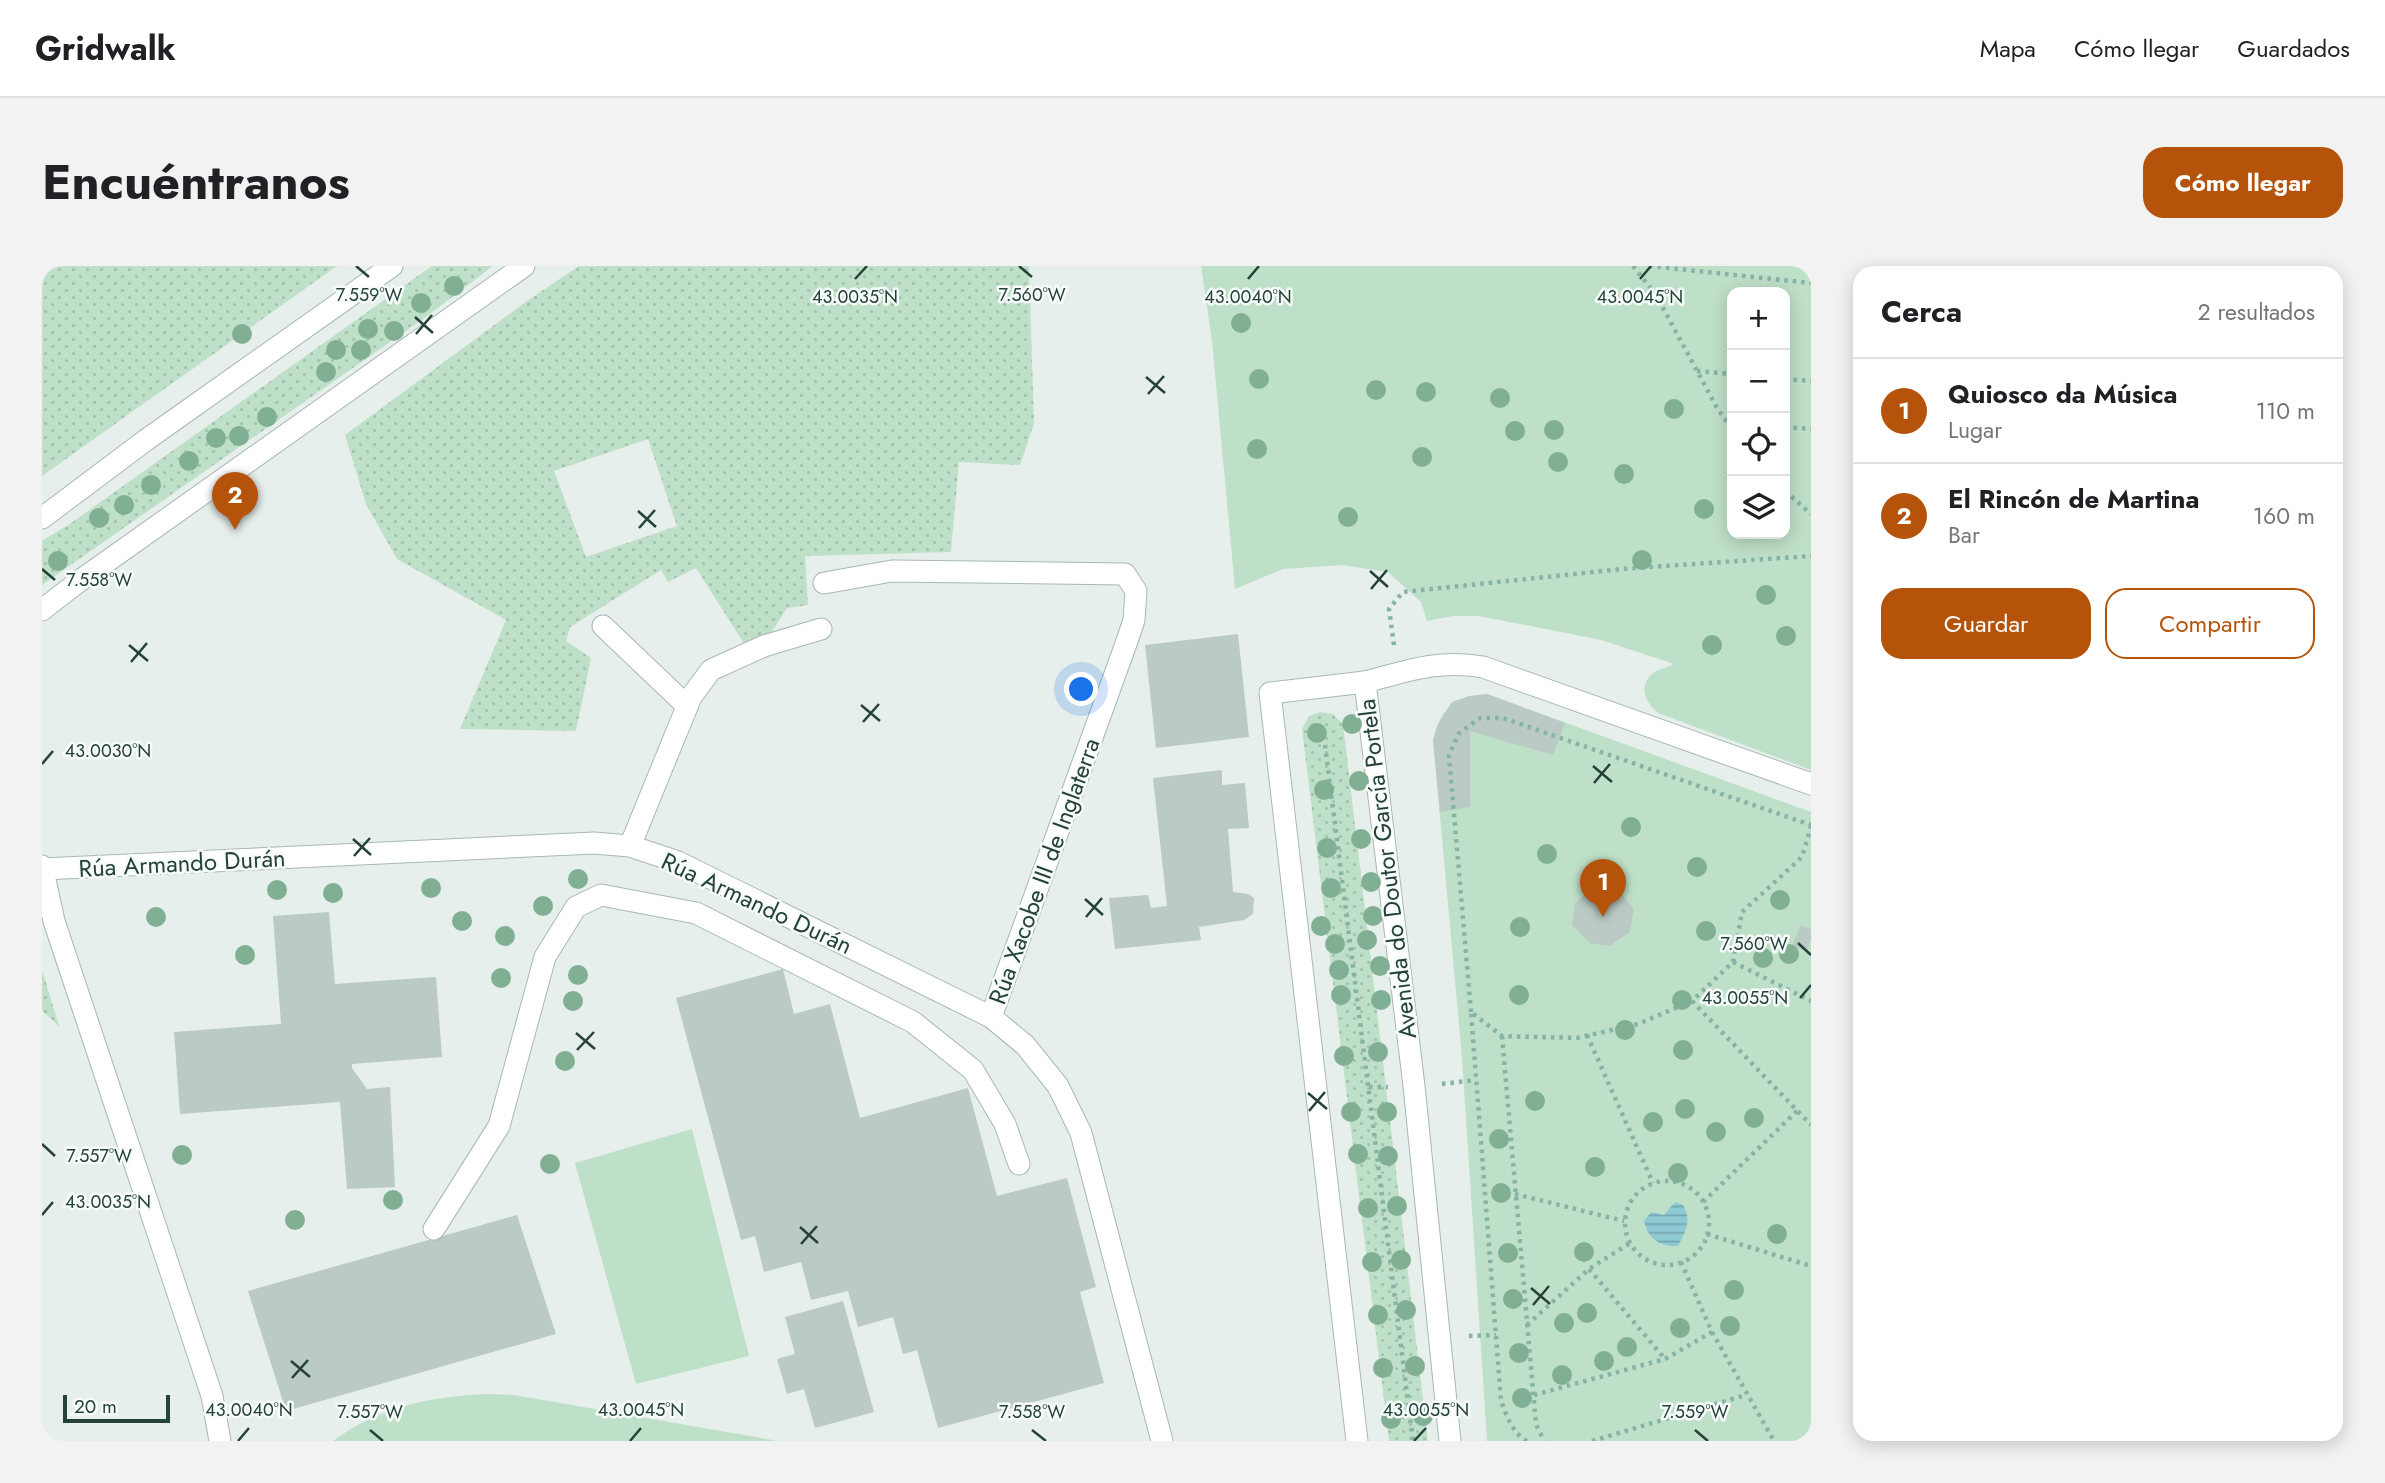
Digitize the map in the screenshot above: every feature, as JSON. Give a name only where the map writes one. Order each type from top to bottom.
[{"type":"street","points":[[42,518],[146,439],[392,266]]},
{"type":"street","points":[[42,610],[524,266]]},
{"type":"street","name":"Rúa Xacobe III de Inglaterra","points":[[824,583],[892,571],[1125,574],[1136,591],[1133,620],[1126,641],[990,1017]]},
{"type":"street","points":[[603,626],[687,706]]},
{"type":"street","points":[[630,846],[691,697],[711,670],[764,646],[821,629]]},
{"type":"street","points":[[1365,681],[1430,666],[1459,663],[1483,667],[1811,784]]},
{"type":"street","name":"Avenida do Doutor García Portela","points":[[1357,1441],[1269,693],[1365,681],[1414,1086],[1450,1441]]},
{"type":"street","name":"Rúa Armando Durán","points":[[42,868],[594,844],[630,846],[678,862],[990,1017],[1025,1045],[1058,1086],[1081,1133],[1163,1441]]},
{"type":"street","points":[[42,868],[54,921],[212,1396],[220,1441]]},
{"type":"street","points":[[434,1229],[499,1126],[545,957],[576,907],[601,895],[696,913],[913,1022],[973,1070],[1004,1124],[1019,1164]]},
{"type":"path","points":[[1633,266],[1656,295],[1717,408],[1727,419]]},
{"type":"path","points":[[1649,266],[1811,282]]},
{"type":"path","points":[[1697,371],[1727,374]]},
{"type":"path","points":[[1790,379],[1811,381]]},
{"type":"path","points":[[1790,427],[1811,429]]},
{"type":"path","points":[[1790,495],[1811,514]]},
{"type":"path","points":[[1398,673],[1389,609],[1403,592],[1622,569],[1811,556]]},
{"type":"path","points":[[1471,1012],[1502,1035],[1577,1038],[1638,1024],[1692,1001],[1733,962],[1742,912],[1802,857],[1811,826],[1503,718],[1480,718],[1458,734],[1449,756],[1501,1401],[1509,1422],[1524,1440]]},
{"type":"path","points":[[1325,745],[1413,1441]]},
{"type":"path","points":[[1733,962],[1811,1002]]},
{"type":"path","points":[[1692,1001],[1811,1125]]},
{"type":"path","points":[[1502,1035],[1536,1424],[1544,1441]]},
{"type":"path","points":[[1587,1035],[1653,1183]]},
{"type":"path","points":[[1703,1202],[1797,1111]]},
{"type":"path","points":[[1676,1181],[1696,1192],[1703,1202],[1709,1223],[1707,1234],[1693,1256],[1681,1262],[1670,1265],[1646,1260],[1630,1243],[1624,1221],[1627,1208],[1642,1188],[1653,1183],[1676,1181]]},
{"type":"path","points":[[1515,1194],[1624,1221]]},
{"type":"path","points":[[1707,1234],[1811,1266]]},
{"type":"path","points":[[1527,1325],[1589,1269],[1630,1243]]},
{"type":"path","points":[[1681,1262],[1712,1332],[1774,1441]]},
{"type":"path","points":[[1589,1269],[1665,1359]]},
{"type":"path","points":[[1534,1395],[1665,1359],[1712,1332]]},
{"type":"path","points":[[1592,1441],[1746,1395]]},
{"type":"green space","points":[[42,266],[337,266],[42,476]]},
{"type":"green space","points":[[432,266],[493,266],[423,319],[42,585],[42,541]]},
{"type":"green space","points":[[579,266],[1029,266],[1034,424],[1020,465],[959,462],[951,552],[805,556],[808,605],[787,608],[771,633],[745,645],[696,568],[668,582],[661,570],[570,627],[566,641],[591,658],[576,731],[460,729],[506,620],[397,559],[366,504],[345,435]],"holes":[[[648,439],[677,526],[586,557],[554,471]]]},
{"type":"green space","points":[[1201,266],[1811,266],[1811,770],[1658,713],[1645,694],[1646,683],[1653,673],[1674,664],[1601,640],[1479,616],[1453,616],[1427,621],[1421,602],[1388,572],[1342,565],[1283,569],[1235,589],[1212,341]]},
{"type":"green space","points":[[1487,694],[1811,812],[1811,1441],[1487,1441],[1462,1058],[1433,740],[1440,719],[1451,706],[1465,698]]},
{"type":"green space","points":[[1320,712],[1333,714],[1343,724],[1428,1441],[1389,1441],[1302,729],[1309,716]]},
{"type":"green space","points":[[42,970],[59,1026],[42,1011]]},
{"type":"green space","points":[[692,1129],[749,1356],[636,1384],[575,1163]]},
{"type":"green space","points":[[514,1395],[778,1441],[333,1441],[368,1420],[406,1406],[446,1397]]},
{"type":"water","points":[[1675,1202],[1683,1205],[1686,1210],[1685,1230],[1678,1246],[1665,1245],[1652,1237],[1644,1221],[1651,1212],[1664,1215]]},
{"type":"building","points":[[1238,634],[1249,737],[1156,748],[1145,645]]},
{"type":"building","points":[[1487,694],[1565,723],[1553,755],[1470,731],[1470,807],[1440,812],[1433,740],[1438,724],[1452,702]]},
{"type":"building","points":[[1222,770],[1222,785],[1245,783],[1249,828],[1228,829],[1233,892],[1248,894],[1254,898],[1253,914],[1244,920],[1199,927],[1201,940],[1115,949],[1109,898],[1148,895],[1151,908],[1167,906],[1153,778]]},
{"type":"building","points":[[1593,887],[1618,890],[1634,909],[1630,932],[1610,946],[1590,943],[1572,925],[1575,903]]},
{"type":"building","points":[[329,912],[335,984],[436,977],[442,1057],[352,1064],[367,1089],[390,1087],[395,1187],[347,1189],[340,1102],[180,1114],[174,1032],[281,1024],[273,916]]},
{"type":"building","points":[[1801,925],[1811,929],[1811,939],[1806,951],[1792,946]]},
{"type":"building","points":[[783,969],[794,1014],[830,1004],[860,1118],[968,1088],[997,1196],[1067,1178],[1096,1287],[1080,1292],[1104,1383],[938,1428],[917,1350],[903,1354],[893,1317],[858,1327],[848,1291],[811,1300],[801,1262],[764,1272],[755,1236],[741,1240],[676,998]]},
{"type":"building","points":[[517,1215],[556,1334],[286,1411],[248,1291]]},
{"type":"building","points":[[843,1301],[874,1412],[815,1428],[804,1389],[787,1394],[777,1359],[795,1354],[785,1317]]},
{"type":"place","name":"El Rincón de Martina","points":[[235,530]]},
{"type":"place","name":"Quiosco da Música","points":[[1603,917]]}]
